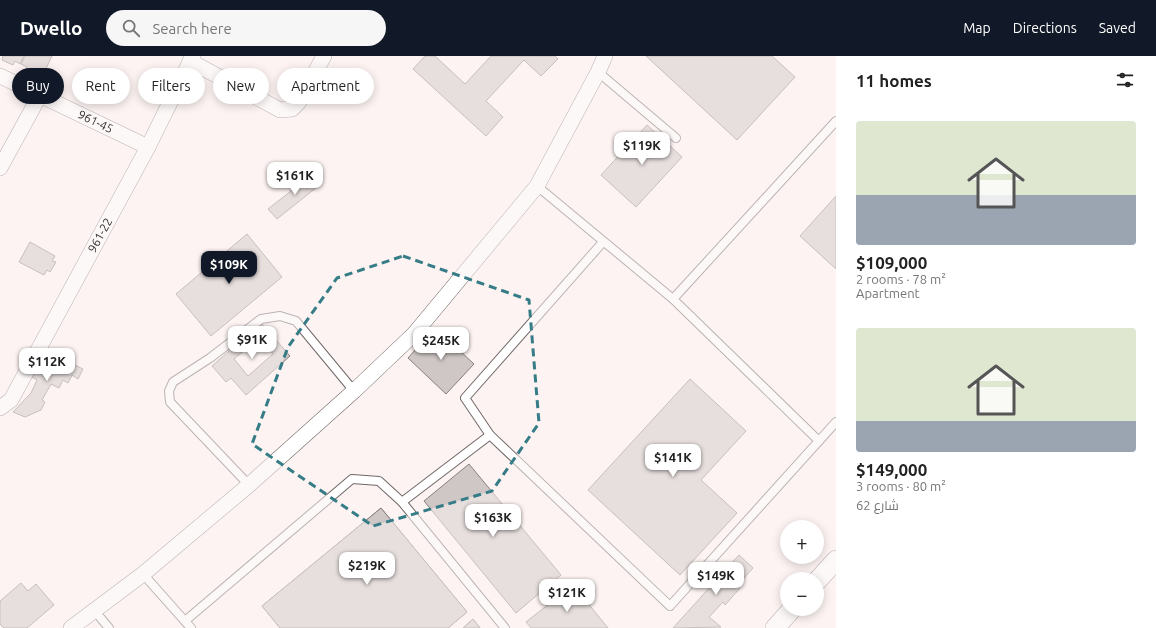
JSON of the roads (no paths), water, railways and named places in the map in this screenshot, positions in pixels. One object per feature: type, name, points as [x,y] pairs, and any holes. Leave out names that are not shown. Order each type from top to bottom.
[{"type":"street","points":[[191,58],[280,110],[292,109],[299,102],[324,56]]},
{"type":"street","points":[[71,628],[143,574],[249,485],[354,391],[414,334],[537,186],[598,72],[605,56]]},
{"type":"street","name":"961-22","points":[[0,408],[11,400],[148,147],[191,58]]},
{"type":"street","name":"961-45","points":[[0,76],[12,82]]},
{"type":"street","points":[[0,168],[35,104]]},
{"type":"street","name":"961-45","points":[[59,104],[148,147]]},
{"type":"street","points":[[824,573],[836,560]]},
{"type":"street","points":[[775,628],[786,616]]},
{"type":"lane","points":[[598,72],[676,138]]},
{"type":"lane","points":[[673,299],[836,121]]},
{"type":"lane","points":[[537,186],[673,299],[819,441]]},
{"type":"lane","points":[[603,242],[465,398],[490,435],[670,606],[836,422]]},
{"type":"lane","points":[[249,485],[170,402],[169,391],[173,382],[210,358],[261,319],[280,316],[296,321],[354,391]]},
{"type":"lane","points":[[402,502],[490,435]]},
{"type":"lane","points":[[143,574],[188,625],[352,479],[379,481],[402,502],[505,628]]},
{"type":"lane","points":[[94,610],[109,628]]}]
